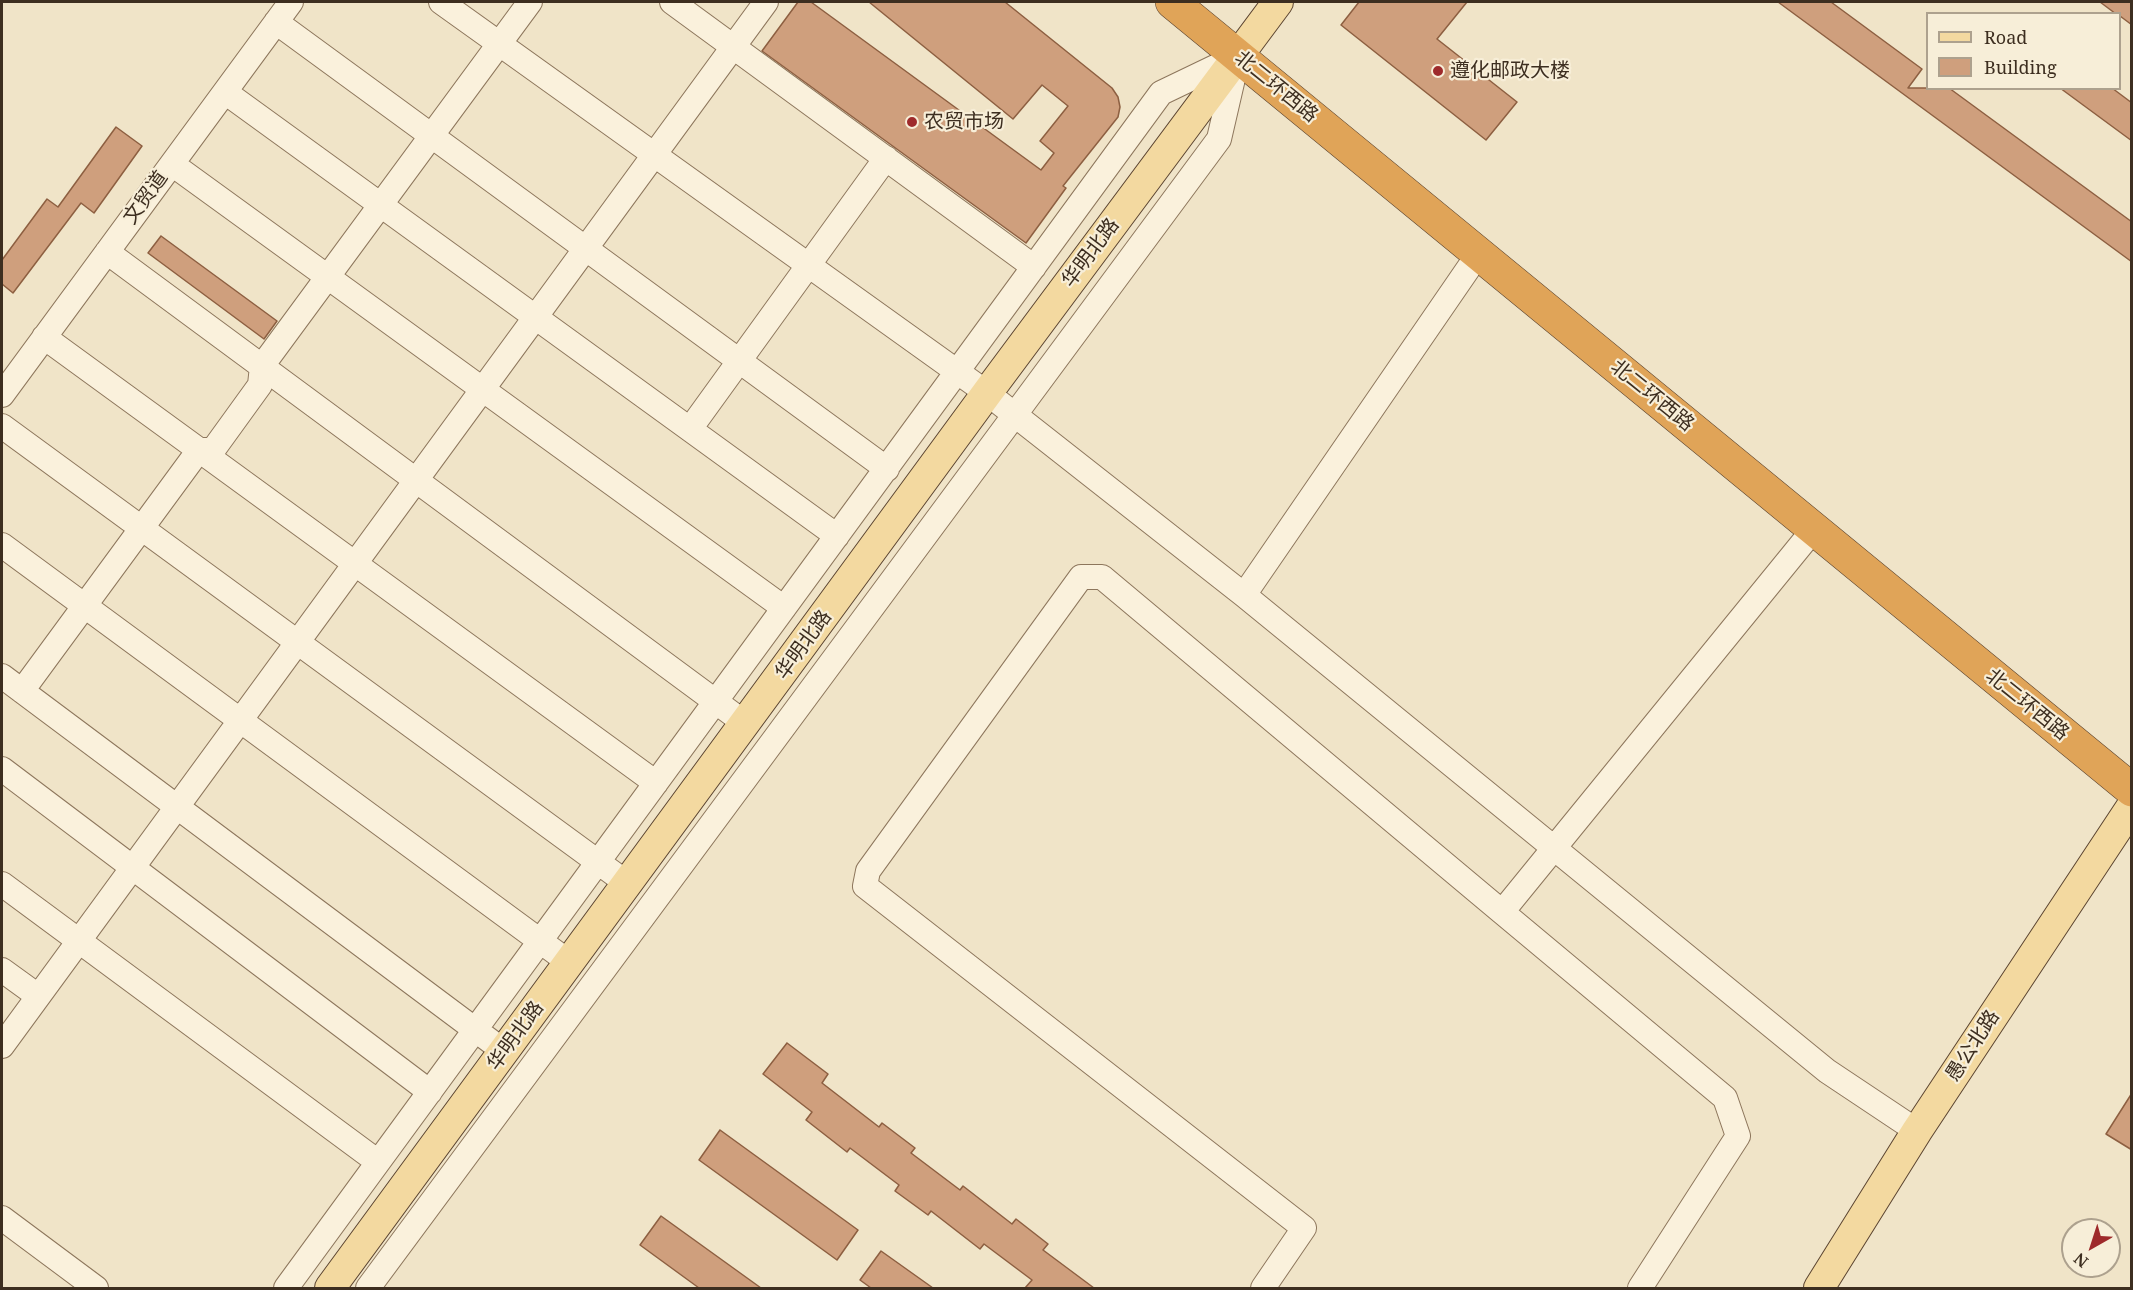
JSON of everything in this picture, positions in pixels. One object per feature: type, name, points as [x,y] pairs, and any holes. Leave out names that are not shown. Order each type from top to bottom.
[{"type":"highway","name":"北二环西路","points":[[1172,2],[2132,790]]},
{"type":"main road","name":"华明北路","points":[[330,1288],[987,393],[1278,2]]},
{"type":"main road","name":"愚公北路","points":[[1819,1288],[1917,1131],[2132,806]]},
{"type":"street","name":"文贸道","points":[[2,395],[291,2]]},
{"type":"street","points":[[441,2],[987,393],[1244,595],[1827,1071],[1917,1131]]},
{"type":"street","points":[[199,450],[213,450],[260,385],[262,366],[530,2]]},
{"type":"street","points":[[672,2],[1034,267]]},
{"type":"street","points":[[2,1046],[766,2]]},
{"type":"street","points":[[276,22],[887,469]]},
{"type":"street","points":[[286,1288],[1161,93],[1238,56]]},
{"type":"street","points":[[368,1288],[1219,139],[1238,56]]},
{"type":"street","points":[[225,92],[837,536]]},
{"type":"street","points":[[690,429],[886,158]]},
{"type":"street","points":[[172,164],[784,608]]},
{"type":"street","points":[[107,252],[746,724]]},
{"type":"street","points":[[1244,595],[1479,254]]},
{"type":"street","points":[[44,337],[656,783]]},
{"type":"street","points":[[2,426],[628,884]]},
{"type":"street","points":[[22,691],[199,450]]},
{"type":"street","points":[[1502,912],[1814,530]]},
{"type":"street","points":[[2,545],[570,963]]},
{"type":"street","points":[[1263,1288],[1304,1228],[865,886],[867,872],[1081,578],[1102,577],[1725,1098],[1738,1136],[1640,1288]]},
{"type":"street","points":[[2,676],[505,1052]]},
{"type":"street","points":[[2,769],[430,1092]]},
{"type":"street","points":[[2,884],[378,1162]]},
{"type":"street","points":[[2,970],[38,996]]},
{"type":"street","points":[[2,1218],[96,1288]]},
{"type":"building","points":[[798,2],[811,2],[1041,170],[1054,153],[1040,141],[1068,106],[1042,85],[1013,119],[869,2],[1005,2],[1112,88],[1118,97],[1120,107],[1118,117],[1063,186],[1066,188],[1026,243],[762,51]]},
{"type":"building","name":"遵化邮政大楼","points":[[1359,2],[1467,2],[1437,39],[1517,102],[1486,140],[1341,25]]},
{"type":"building","points":[[1778,2],[1831,2],[1922,69],[1908,88],[1952,90],[2132,222],[2132,262]]},
{"type":"building","points":[[2100,2],[2132,2],[2132,25],[2121,17],[2121,12],[2113,12]]},
{"type":"building","points":[[2063,90],[2115,90],[2132,103],[2132,141]]},
{"type":"building","points":[[116,127],[142,146],[94,213],[81,203],[13,293],[2,284],[2,260],[47,199],[58,207]]},
{"type":"building","points":[[161,236],[277,321],[264,339],[148,253]]},
{"type":"building","points":[[787,1043],[828,1074],[822,1083],[879,1127],[882,1123],[915,1148],[911,1153],[960,1190],[963,1186],[1012,1224],[1016,1219],[1048,1244],[1043,1250],[1094,1288],[1025,1288],[1032,1280],[984,1244],[980,1249],[931,1211],[928,1215],[895,1191],[899,1185],[850,1148],[847,1152],[806,1120],[812,1112],[763,1074]]},
{"type":"building","points":[[2132,1093],[2132,1150],[2106,1134]]},
{"type":"building","points":[[720,1130],[858,1230],[837,1260],[699,1160]]},
{"type":"building","points":[[661,1216],[761,1288],[699,1288],[640,1245]]},
{"type":"building","points":[[881,1251],[933,1288],[871,1288],[860,1280]]},
{"type":"place","name":"遵化邮政大楼","points":[[1438,71]]},
{"type":"place","name":"农贸市场","points":[[912,122]]}]
